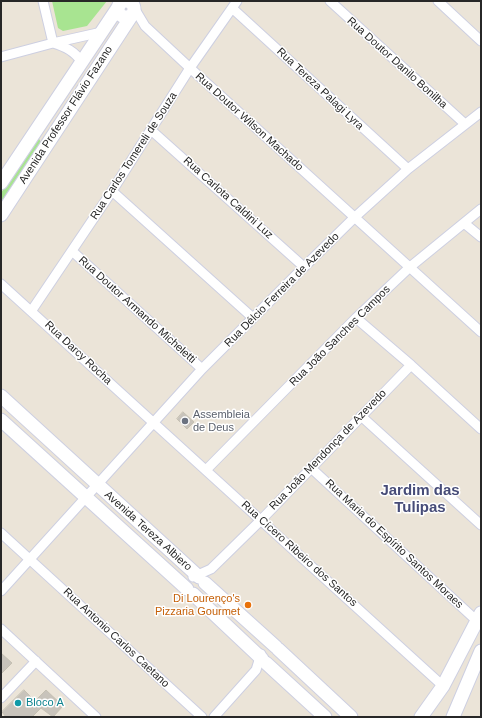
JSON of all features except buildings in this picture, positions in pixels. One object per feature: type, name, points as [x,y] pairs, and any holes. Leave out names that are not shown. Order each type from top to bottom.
[{"type":"street","points":[[43,1],[53,43]]},
{"type":"street","name":"Rua Doutor Danilo Bonilha","points":[[330,1],[465,124]]},
{"type":"street","points":[[438,1],[481,41]]},
{"type":"street","name":"Rua Carlos Tomereli de Souza","points":[[32,310],[112,191],[190,68],[234,5]]},
{"type":"street","name":"Rua Tereza Palagi Lyra","points":[[234,5],[408,169]]},
{"type":"street","name":"Rua Doutor Wilson Machado","points":[[129,9],[190,68],[481,332]]},
{"type":"street","name":"Avenida Professor Flávio Fazano","points":[[1,183],[102,32],[129,9]]},
{"type":"street","name":"Avenida Professor Flávio Fazano","points":[[1,215],[100,64],[129,9]]},
{"type":"street","points":[[1,57],[102,32]]},
{"type":"street","points":[[53,43],[68,48],[85,66],[90,67],[100,64]]},
{"type":"street","name":"Rua Délcio Ferreira de Azevedo","points":[[1,591],[202,369],[304,267],[355,217],[408,169],[481,112]]},
{"type":"street","name":"Rua Carlota Caldini Luz","points":[[151,130],[304,267]]},
{"type":"street","points":[[112,191],[253,318]]},
{"type":"street","name":"Rua João Sanches Campos","points":[[206,470],[356,318],[410,267],[481,209]]},
{"type":"street","points":[[464,223],[481,237]]},
{"type":"street","name":"Rua Doutor Armando Micheletti","points":[[72,251],[202,369]]},
{"type":"street","name":"Rua Darcy Rocha","points":[[1,284],[32,310],[154,423]]},
{"type":"street","points":[[356,318],[411,365],[481,429]]},
{"type":"street","name":"Rua João Mendonça de Azevedo","points":[[201,580],[411,365]]},
{"type":"street","name":"Avenida Tereza Albiero","points":[[1,396],[351,717]]},
{"type":"street","points":[[361,416],[481,525]]},
{"type":"street","name":"Avenida Tereza Albiero","points":[[1,420],[190,592],[264,662],[326,717]]},
{"type":"street","name":"Rua Cícero Ribeiro dos Santos","points":[[154,423],[443,686]]},
{"type":"street","name":"Rua Maria do Espírito Santos Moraes","points":[[311,468],[479,616]]},
{"type":"street","name":"Rua Antonio Carlos Caetano","points":[[1,533],[202,717]]},
{"type":"street","points":[[190,592],[187,582],[201,580]]},
{"type":"street","points":[[421,717],[443,686],[479,616]]},
{"type":"street","points":[[1,629],[96,717]]},
{"type":"street","points":[[214,717],[264,662],[277,662],[280,657],[277,648]]},
{"type":"street","points":[[453,717],[481,651]]},
{"type":"street","points":[[1,698],[36,661]]},
{"type":"green space","points":[[52,1],[107,1],[87,26],[63,31],[58,28]]},
{"type":"green space","points":[[38,137],[42,144],[1,206],[1,193]]},
{"type":"place","name":"Assembleia de Deus","points":[[185,421]]},
{"type":"place","name":"Di Lourenço's Pizzaria Gourmet","points":[[248,605]]},
{"type":"place","name":"Bloco A","points":[[18,703]]},
{"type":"district","name":"Jardim das Tulipas","points":[[420,500]]}]
